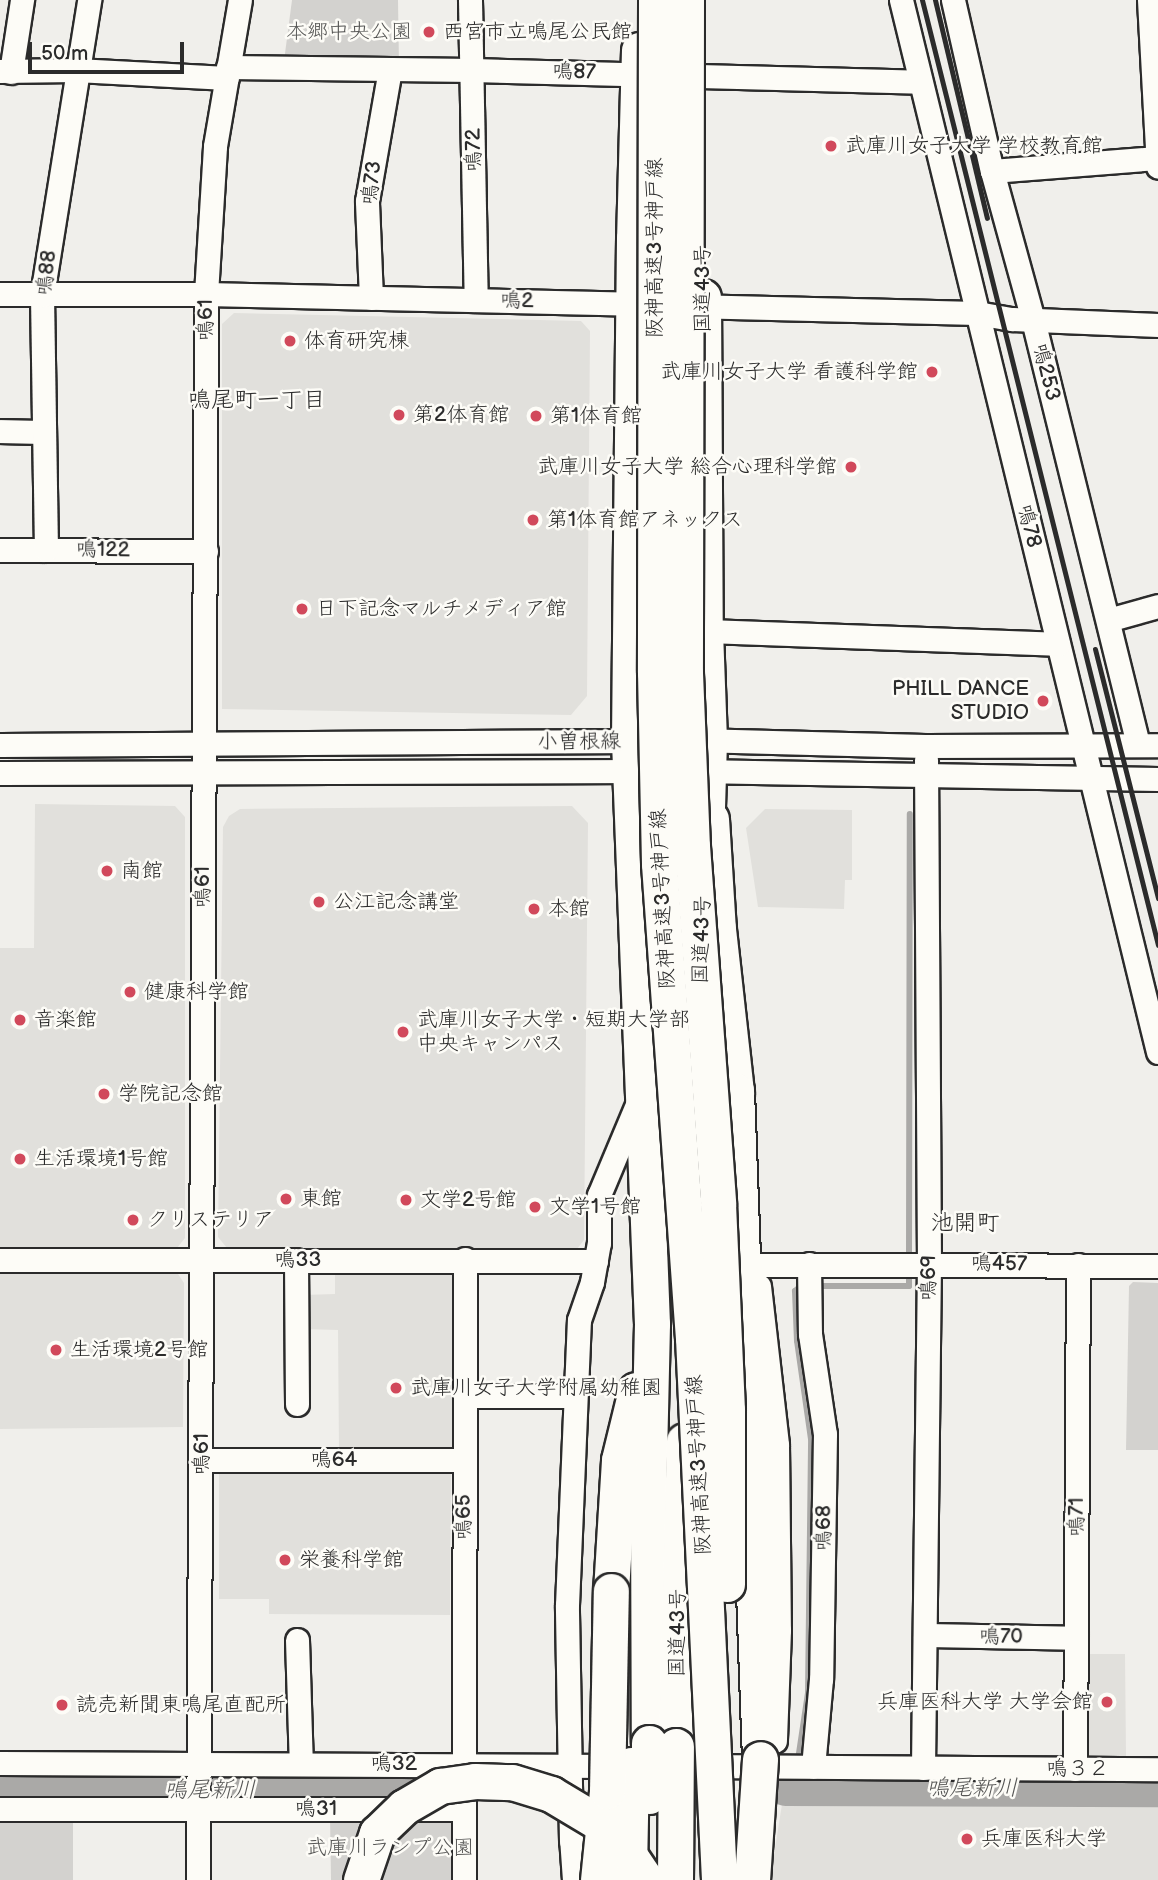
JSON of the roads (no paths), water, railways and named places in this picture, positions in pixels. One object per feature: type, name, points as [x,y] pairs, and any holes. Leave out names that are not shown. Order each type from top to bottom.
[{"type":"highway","points":[[629,1880],[652,1744],[636,1623],[648,1502],[652,1324],[630,756],[640,0]]},
{"type":"highway","name":"阪神高速3号神戸線","points":[[656,0],[655,564],[659,864],[693,1338],[719,1880]]},
{"type":"highway","name":"阪神高速3号神戸線","points":[[686,0],[685,673],[692,846],[718,1204],[727,1410],[729,1880]]},
{"type":"highway","name":"国道43号","points":[[648,1880],[652,1744],[685,1423],[709,756],[705,631],[702,0]]},
{"type":"highway","points":[[709,756],[718,929],[736,1091],[760,1759],[752,1880]]},
{"type":"highway","points":[[598,1880],[608,1769],[611,1591],[619,1460],[652,1324]]},
{"type":"highway","points":[[685,1423],[695,1746],[694,1880]]},
{"type":"highway","name":"国道43号","points":[[652,1744],[675,1880]]},
{"type":"highway","points":[[361,1880],[377,1833],[404,1807],[440,1786],[475,1781],[513,1782],[551,1794],[598,1822],[628,1853],[648,1880]]},
{"type":"street","points":[[6,71],[22,0]]},
{"type":"street","name":"鳴88","points":[[46,550],[42,432],[43,295],[89,0]]},
{"type":"street","name":"鳴61","points":[[199,1807],[206,294],[215,146],[240,0]]},
{"type":"street","name":"鳴72","points":[[470,0],[476,300]]},
{"type":"street","name":"鳴78","points":[[901,0],[1158,1052]]},
{"type":"street","name":"鳴253","points":[[953,0],[992,171],[1034,320],[1108,620],[1148,745]]},
{"type":"street","points":[[1149,0],[1158,167]]},
{"type":"street","name":"鳴87","points":[[6,71],[227,73],[390,69],[920,82]]},
{"type":"street","name":"鳴73","points":[[371,298],[367,201],[390,69]]},
{"type":"street","points":[[992,171],[1157,158]]},
{"type":"street","name":"鳴2","points":[[0,294],[206,294],[634,303],[977,313],[1034,320],[1158,324]]},
{"type":"street","points":[[0,431],[42,432]]},
{"type":"street","name":"鳴122","points":[[0,550],[206,551]]},
{"type":"street","points":[[1108,620],[1158,606]]},
{"type":"street","points":[[705,631],[1058,644]]},
{"type":"street","name":"小曽根線","points":[[0,745],[205,744],[630,756],[709,756],[926,746],[1148,745]]},
{"type":"street","name":"鳴69","points":[[923,1768],[925,1635],[915,1264],[926,746]]},
{"type":"street","name":"小曽根線","points":[[0,773],[204,774],[630,756],[709,756],[926,775],[1091,778],[1157,784]]},
{"type":"street","points":[[709,756],[745,1066],[750,1200],[777,1445],[779,1630],[794,1767]]},
{"type":"street","points":[[574,1880],[569,1771],[567,1605],[579,1320],[596,1261],[598,1195],[642,1093]]},
{"type":"street","name":"鳴65","points":[[464,1808],[465,1259]]},
{"type":"street","name":"鳴33","points":[[0,1260],[596,1261]]},
{"type":"street","points":[[296,1260],[297,1404]]},
{"type":"street","name":"鳴457","points":[[757,1265],[810,1278],[915,1264],[1158,1266]]},
{"type":"street","name":"鳴71","points":[[1075,1769],[1078,1265]]},
{"type":"street","name":"鳴68","points":[[794,1767],[821,1679],[825,1434],[810,1334],[810,1278]]},
{"type":"street","points":[[465,1396],[575,1396]]},
{"type":"street","name":"鳴64","points":[[202,1460],[465,1460]]},
{"type":"street","name":"鳴70","points":[[925,1635],[1076,1638]]},
{"type":"street","points":[[298,1640],[301,1764]]},
{"type":"street","name":"鳴32","points":[[0,1763],[200,1770],[301,1764],[569,1771],[794,1767]]},
{"type":"street","name":"鳴３２","points":[[794,1767],[1158,1769]]},
{"type":"street","points":[[198,1880],[199,1807]]},
{"type":"street","points":[[464,1808],[464,1880]]},
{"type":"street","name":"鳴31","points":[[0,1809],[464,1808]]},
{"type":"waterway","points":[[909,1260],[910,814]]},
{"type":"waterway","points":[[798,1760],[808,1693],[811,1439],[797,1341],[795,1291],[801,1286],[909,1286],[909,1271]]},
{"type":"waterway","points":[[794,1787],[796,1771]]},
{"type":"waterway","name":"鳴尾新川","points":[[785,1787],[1158,1788]]},
{"type":"waterway","name":"鳴尾新川","points":[[0,1789],[421,1790]]},
{"type":"railway","points":[[922,0],[1158,945]]},
{"type":"railway","points":[[935,0],[987,218]]},
{"type":"railway","points":[[1095,649],[1158,898]]},
{"type":"place","name":"西宮市立鳴尾公民館","points":[[429,32]]},
{"type":"place","name":"武庫川女子大学 学校教育館","points":[[831,146]]},
{"type":"place","name":"体育研究棟","points":[[290,341]]},
{"type":"place","name":"武庫川女子大学 看護科学館","points":[[932,372]]},
{"type":"place","name":"第2体育館","points":[[399,415]]},
{"type":"place","name":"第1体育館","points":[[536,416]]},
{"type":"place","name":"武庫川女子大学 総合心理科学館","points":[[851,467]]},
{"type":"place","name":"第1体育館アネックス","points":[[533,520]]},
{"type":"place","name":"日下記念マルチメディア館","points":[[302,609]]},
{"type":"place","name":"PHILL DANCE STUDIO","points":[[1043,701]]},
{"type":"place","name":"南館","points":[[107,871]]},
{"type":"place","name":"公江記念講堂","points":[[319,902]]},
{"type":"place","name":"本館","points":[[534,909]]},
{"type":"place","name":"健康科学館","points":[[130,992]]},
{"type":"place","name":"音楽館","points":[[20,1020]]},
{"type":"place","name":"武庫川女子大学・短期大学部 中央キャンパス","points":[[403,1032]]},
{"type":"place","name":"学院記念館","points":[[104,1094]]},
{"type":"place","name":"生活環境1号館","points":[[20,1159]]},
{"type":"place","name":"東館","points":[[286,1199]]},
{"type":"place","name":"文学2号館","points":[[406,1200]]},
{"type":"place","name":"文学1号館","points":[[535,1207]]},
{"type":"place","name":"クリステリア","points":[[133,1220]]},
{"type":"place","name":"生活環境2号館","points":[[56,1350]]},
{"type":"place","name":"武庫川女子大学附属幼稚園","points":[[396,1388]]},
{"type":"place","name":"栄養科学館","points":[[285,1560]]},
{"type":"place","name":"兵庫医科大学 大学会館","points":[[1107,1702]]},
{"type":"place","name":"読売新聞東鳴尾直配所","points":[[62,1705]]},
{"type":"place","name":"兵庫医科大学","points":[[967,1839]]},
{"type":"district","name":"鳴尾町一丁目","points":[[257,400]]},
{"type":"district","name":"池開町","points":[[965,1223]]},
{"type":"park label","name":"本郷中央公園","points":[[349,32]]},
{"type":"park label","name":"武庫川ランプ公園","points":[[390,1848]]}]
